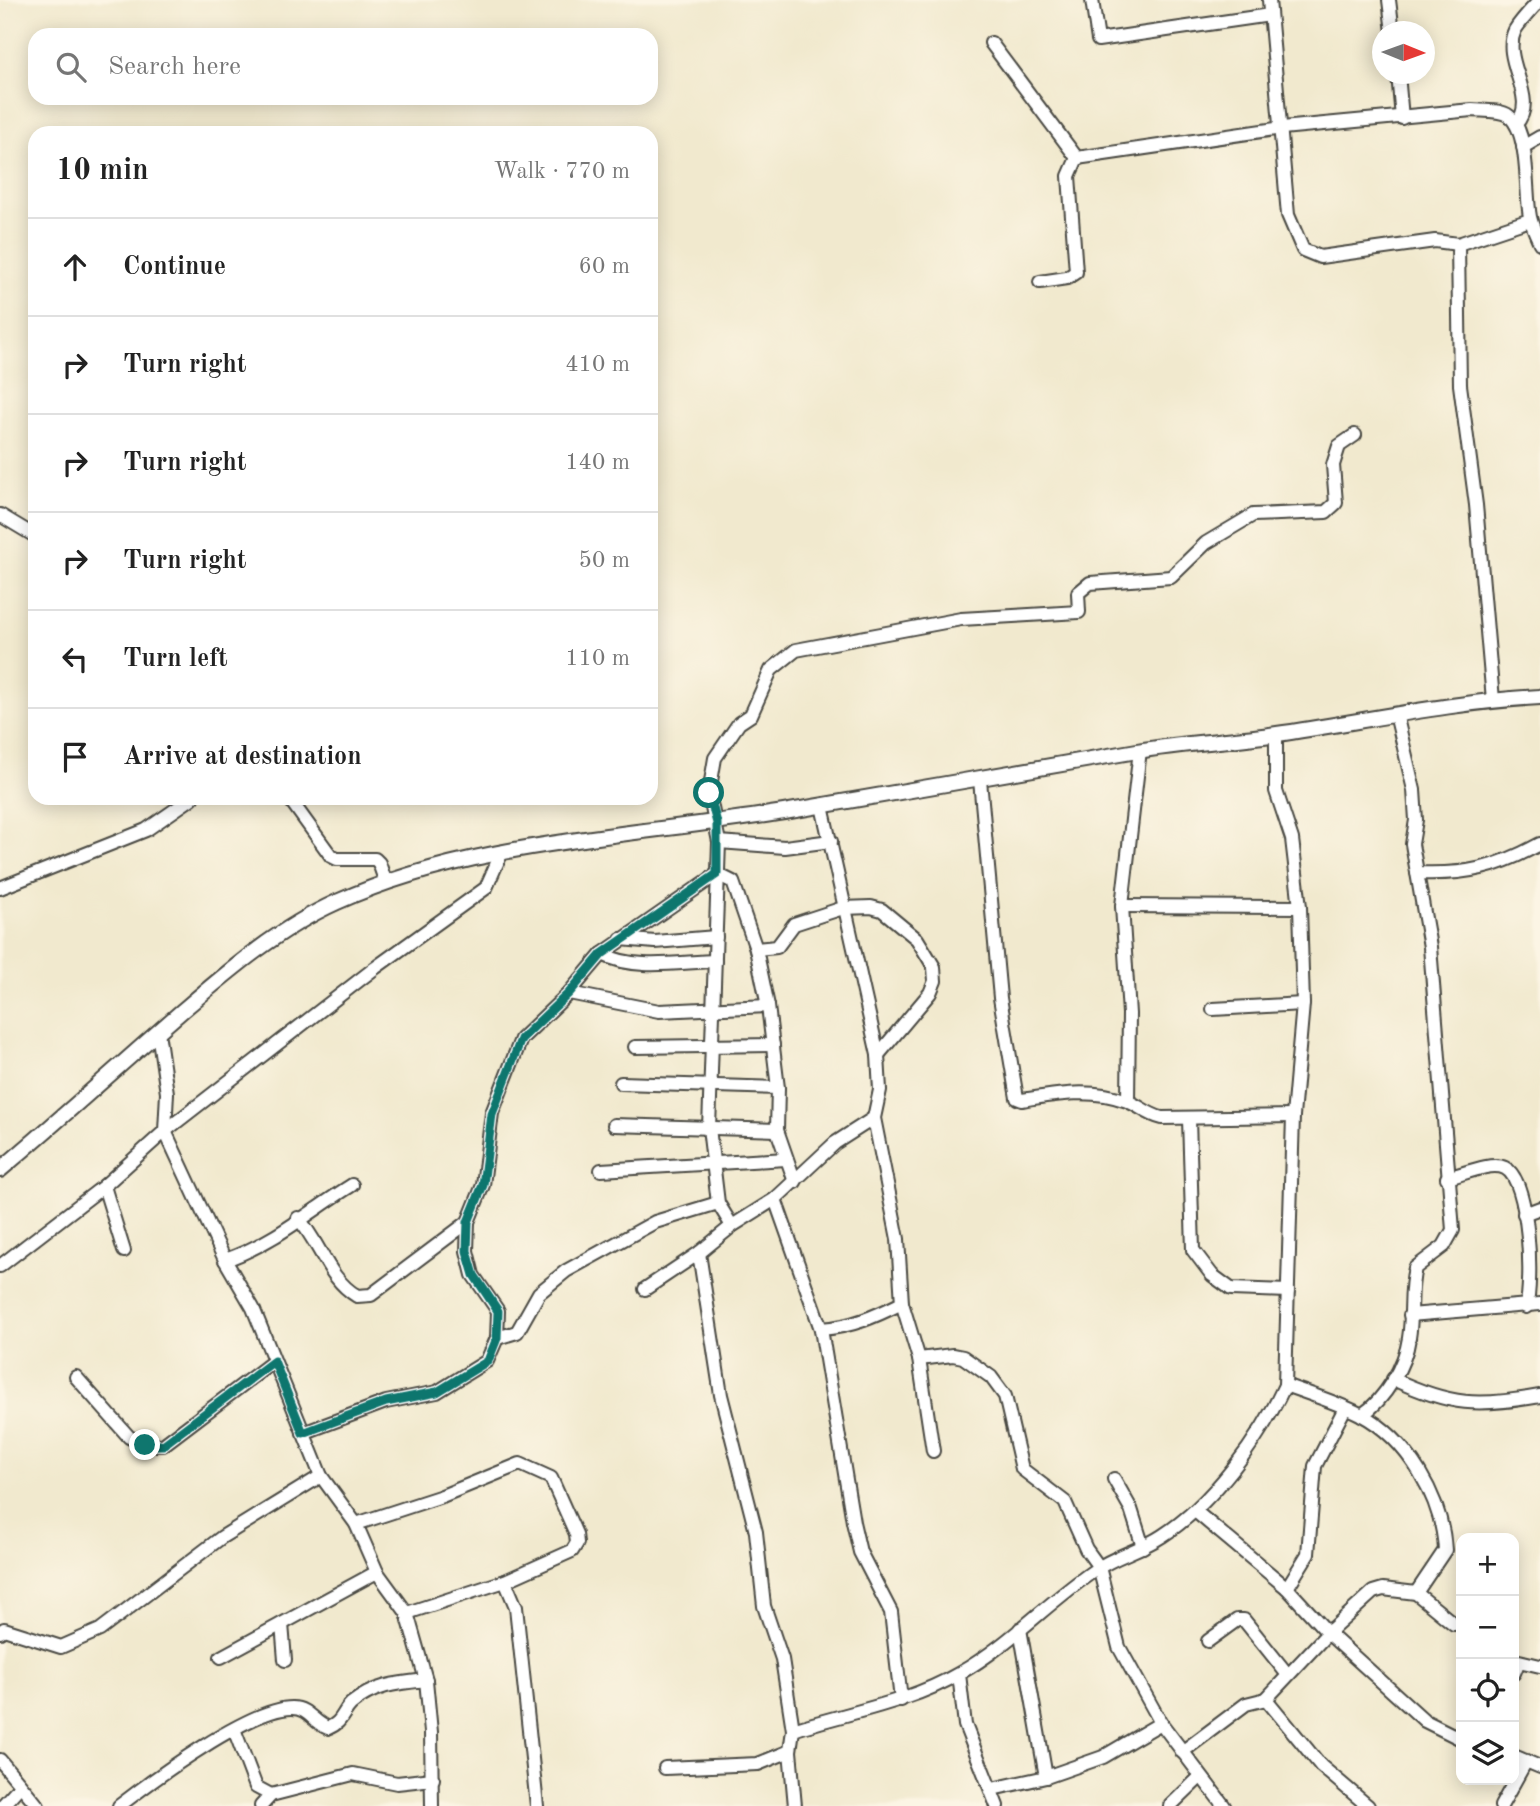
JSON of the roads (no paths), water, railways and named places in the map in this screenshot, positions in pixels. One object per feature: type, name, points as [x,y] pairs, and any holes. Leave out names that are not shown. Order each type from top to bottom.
[{"type":"main road","points":[[0,1170],[158,1032],[281,932],[337,902],[386,883],[443,866],[501,855],[627,833],[717,823],[822,806],[1140,750],[1276,734],[1493,699],[1540,697]]},
{"type":"street","points":[[1092,0],[1098,40],[1270,15]]},
{"type":"street","points":[[1269,0],[1288,215],[1303,250],[1320,257],[1424,242],[1458,244],[1530,220]]},
{"type":"street","points":[[1389,0],[1392,21]]},
{"type":"street","points":[[1516,124],[1524,117],[1527,107],[1513,52],[1514,31],[1540,0]]},
{"type":"street","points":[[992,43],[1077,158]]},
{"type":"street","points":[[1399,84],[1402,118]]},
{"type":"street","points":[[1077,158],[1282,128],[1472,110],[1507,114],[1516,124],[1523,147],[1530,220],[1540,243]]},
{"type":"street","points":[[1523,147],[1540,137]]},
{"type":"street","points":[[1040,282],[1067,278],[1076,272],[1069,176],[1077,158]]},
{"type":"street","points":[[1458,244],[1460,385],[1476,505],[1493,699]]},
{"type":"street","points":[[732,1226],[718,1203],[709,1128],[719,842],[709,793],[715,758],[739,723],[751,715],[771,670],[796,650],[961,620],[1079,612],[1078,593],[1090,583],[1171,577],[1206,543],[1253,515],[1326,512],[1332,508],[1336,503],[1333,465],[1339,446],[1355,435]]},
{"type":"street","points":[[0,515],[28,533]]},
{"type":"street","points":[[1362,1415],[1394,1380],[1409,1340],[1415,1268],[1444,1246],[1453,1230],[1430,947],[1412,844],[1416,820],[1414,790],[1396,714]]},
{"type":"street","points":[[793,1730],[857,1710],[901,1700],[959,1674],[1099,1567],[1143,1547],[1195,1511],[1268,1420],[1284,1385],[1293,1116],[1303,1004],[1300,907],[1292,839],[1276,791],[1276,734]]},
{"type":"street","points":[[1128,1101],[1129,1014],[1122,906],[1140,750]]},
{"type":"street","points":[[980,780],[1000,998],[1017,1098],[1022,1100],[1068,1092],[1128,1101],[1149,1115],[1189,1119],[1293,1116]]},
{"type":"street","points":[[0,888],[37,871],[146,830],[182,805]]},
{"type":"street","points":[[294,805],[331,856],[337,859],[375,859],[386,883]]},
{"type":"street","points":[[822,806],[878,1055],[880,1090],[874,1118],[898,1239],[902,1303],[919,1359],[933,1451]]},
{"type":"street","points":[[719,842],[773,847],[831,841]]},
{"type":"street","points":[[1418,873],[1458,875],[1492,867],[1540,844]]},
{"type":"street","points":[[0,1266],[104,1186],[165,1132],[386,960],[486,888],[501,855]]},
{"type":"street","points":[[303,1433],[386,1402],[437,1392],[488,1361],[497,1338],[498,1311],[474,1275],[467,1251],[468,1222],[483,1185],[492,1114],[521,1039],[569,993],[602,954],[717,874]]},
{"type":"street","points":[[717,874],[733,882],[756,949],[768,1006],[778,1087],[777,1130],[782,1136],[786,1158],[795,1182]]},
{"type":"street","points":[[1122,906],[1300,907]]},
{"type":"street","points":[[756,949],[777,947],[794,924],[844,908],[871,907],[882,910],[917,939],[934,967],[935,981],[930,993],[878,1055]]},
{"type":"street","points":[[621,939],[655,942],[716,937]]},
{"type":"street","points":[[602,954],[614,960],[646,965],[715,961]]},
{"type":"street","points":[[569,993],[659,1011],[768,1006]]},
{"type":"street","points":[[1213,1009],[1303,1004]]},
{"type":"street","points":[[158,1032],[167,1093],[165,1132],[225,1261],[253,1308],[321,1476],[356,1524],[377,1572],[407,1613],[426,1680],[433,1779],[432,1806]]},
{"type":"street","points":[[635,1047],[773,1045]]},
{"type":"street","points":[[621,1083],[778,1087]]},
{"type":"street","points":[[645,1289],[699,1253],[732,1226],[775,1199],[835,1143],[874,1118]]},
{"type":"street","points":[[1189,1119],[1193,1250],[1212,1275],[1231,1289],[1288,1291]]},
{"type":"street","points":[[614,1125],[777,1130]]},
{"type":"street","points":[[601,1170],[786,1158]]},
{"type":"street","points":[[1447,1178],[1496,1166],[1511,1173],[1519,1188],[1524,1213],[1530,1272],[1530,1293],[1526,1307]]},
{"type":"street","points":[[225,1261],[254,1251],[298,1218],[352,1185]]},
{"type":"street","points":[[104,1186],[124,1251]]},
{"type":"street","points":[[775,1199],[821,1329],[853,1522],[860,1552],[891,1612],[901,1700]]},
{"type":"street","points":[[497,1338],[517,1332],[538,1293],[566,1271],[655,1222],[718,1203]]},
{"type":"street","points":[[1524,1213],[1540,1208]]},
{"type":"street","points":[[298,1218],[315,1238],[336,1279],[357,1296],[371,1295],[468,1222]]},
{"type":"street","points":[[699,1253],[721,1395],[756,1532],[764,1606],[782,1659],[793,1730],[790,1751],[795,1806]]},
{"type":"street","points":[[821,1329],[841,1328],[867,1320],[902,1303]]},
{"type":"street","points":[[1410,1315],[1540,1304]]},
{"type":"street","points":[[919,1359],[953,1355],[962,1357],[991,1377],[1005,1396],[1022,1469],[1065,1502],[1086,1549],[1099,1567],[1119,1647],[1161,1723],[1199,1777],[1224,1806]]},
{"type":"street","points":[[76,1377],[129,1437],[145,1445],[163,1445],[274,1361]]},
{"type":"street","points":[[1394,1380],[1429,1396],[1462,1404],[1503,1402],[1540,1396]]},
{"type":"street","points":[[1284,1385],[1362,1415],[1391,1437],[1428,1488],[1441,1518],[1445,1550],[1416,1593]]},
{"type":"street","points":[[1287,1588],[1308,1554],[1315,1466],[1345,1408]]},
{"type":"street","points":[[356,1524],[442,1496],[510,1466],[520,1464],[551,1478],[578,1544],[572,1550],[505,1581],[407,1613]]},
{"type":"street","points":[[0,1632],[4,1629],[61,1647],[100,1630],[222,1537],[321,1476]]},
{"type":"street","points":[[1114,1479],[1131,1509],[1143,1547]]},
{"type":"street","points":[[1195,1511],[1287,1588],[1328,1633],[1425,1721],[1456,1736]]},
{"type":"street","points":[[221,1657],[377,1572]]},
{"type":"street","points":[[505,1581],[516,1607],[537,1806]]},
{"type":"street","points":[[1182,1752],[1246,1704],[1266,1699],[1328,1633],[1373,1592],[1384,1589],[1416,1593],[1454,1624]]},
{"type":"street","points":[[1208,1641],[1237,1620],[1244,1620],[1289,1675]]},
{"type":"street","points":[[282,1624],[285,1660]]},
{"type":"street","points":[[1020,1629],[1046,1776]]},
{"type":"street","points":[[1519,1661],[1540,1666]]},
{"type":"street","points":[[959,1674],[965,1725],[997,1806]]},
{"type":"street","points":[[119,1806],[234,1729],[279,1709],[307,1711],[328,1728],[342,1719],[350,1706],[377,1686],[426,1680]]},
{"type":"street","points":[[1266,1699],[1321,1766],[1368,1806]]},
{"type":"street","points":[[992,1789],[1046,1776],[1103,1757],[1161,1723]]},
{"type":"street","points":[[234,1729],[256,1787],[271,1795]]},
{"type":"street","points":[[665,1768],[758,1764],[790,1751]]},
{"type":"street","points":[[1501,1806],[1520,1759],[1540,1767]]},
{"type":"street","points":[[0,1760],[38,1806]]},
{"type":"street","points":[[261,1806],[271,1795],[353,1774],[397,1783],[433,1779]]},
{"type":"street","points":[[1170,1806],[1199,1777]]},
{"type":"street","points":[[2,1806],[20,1786]]}]
